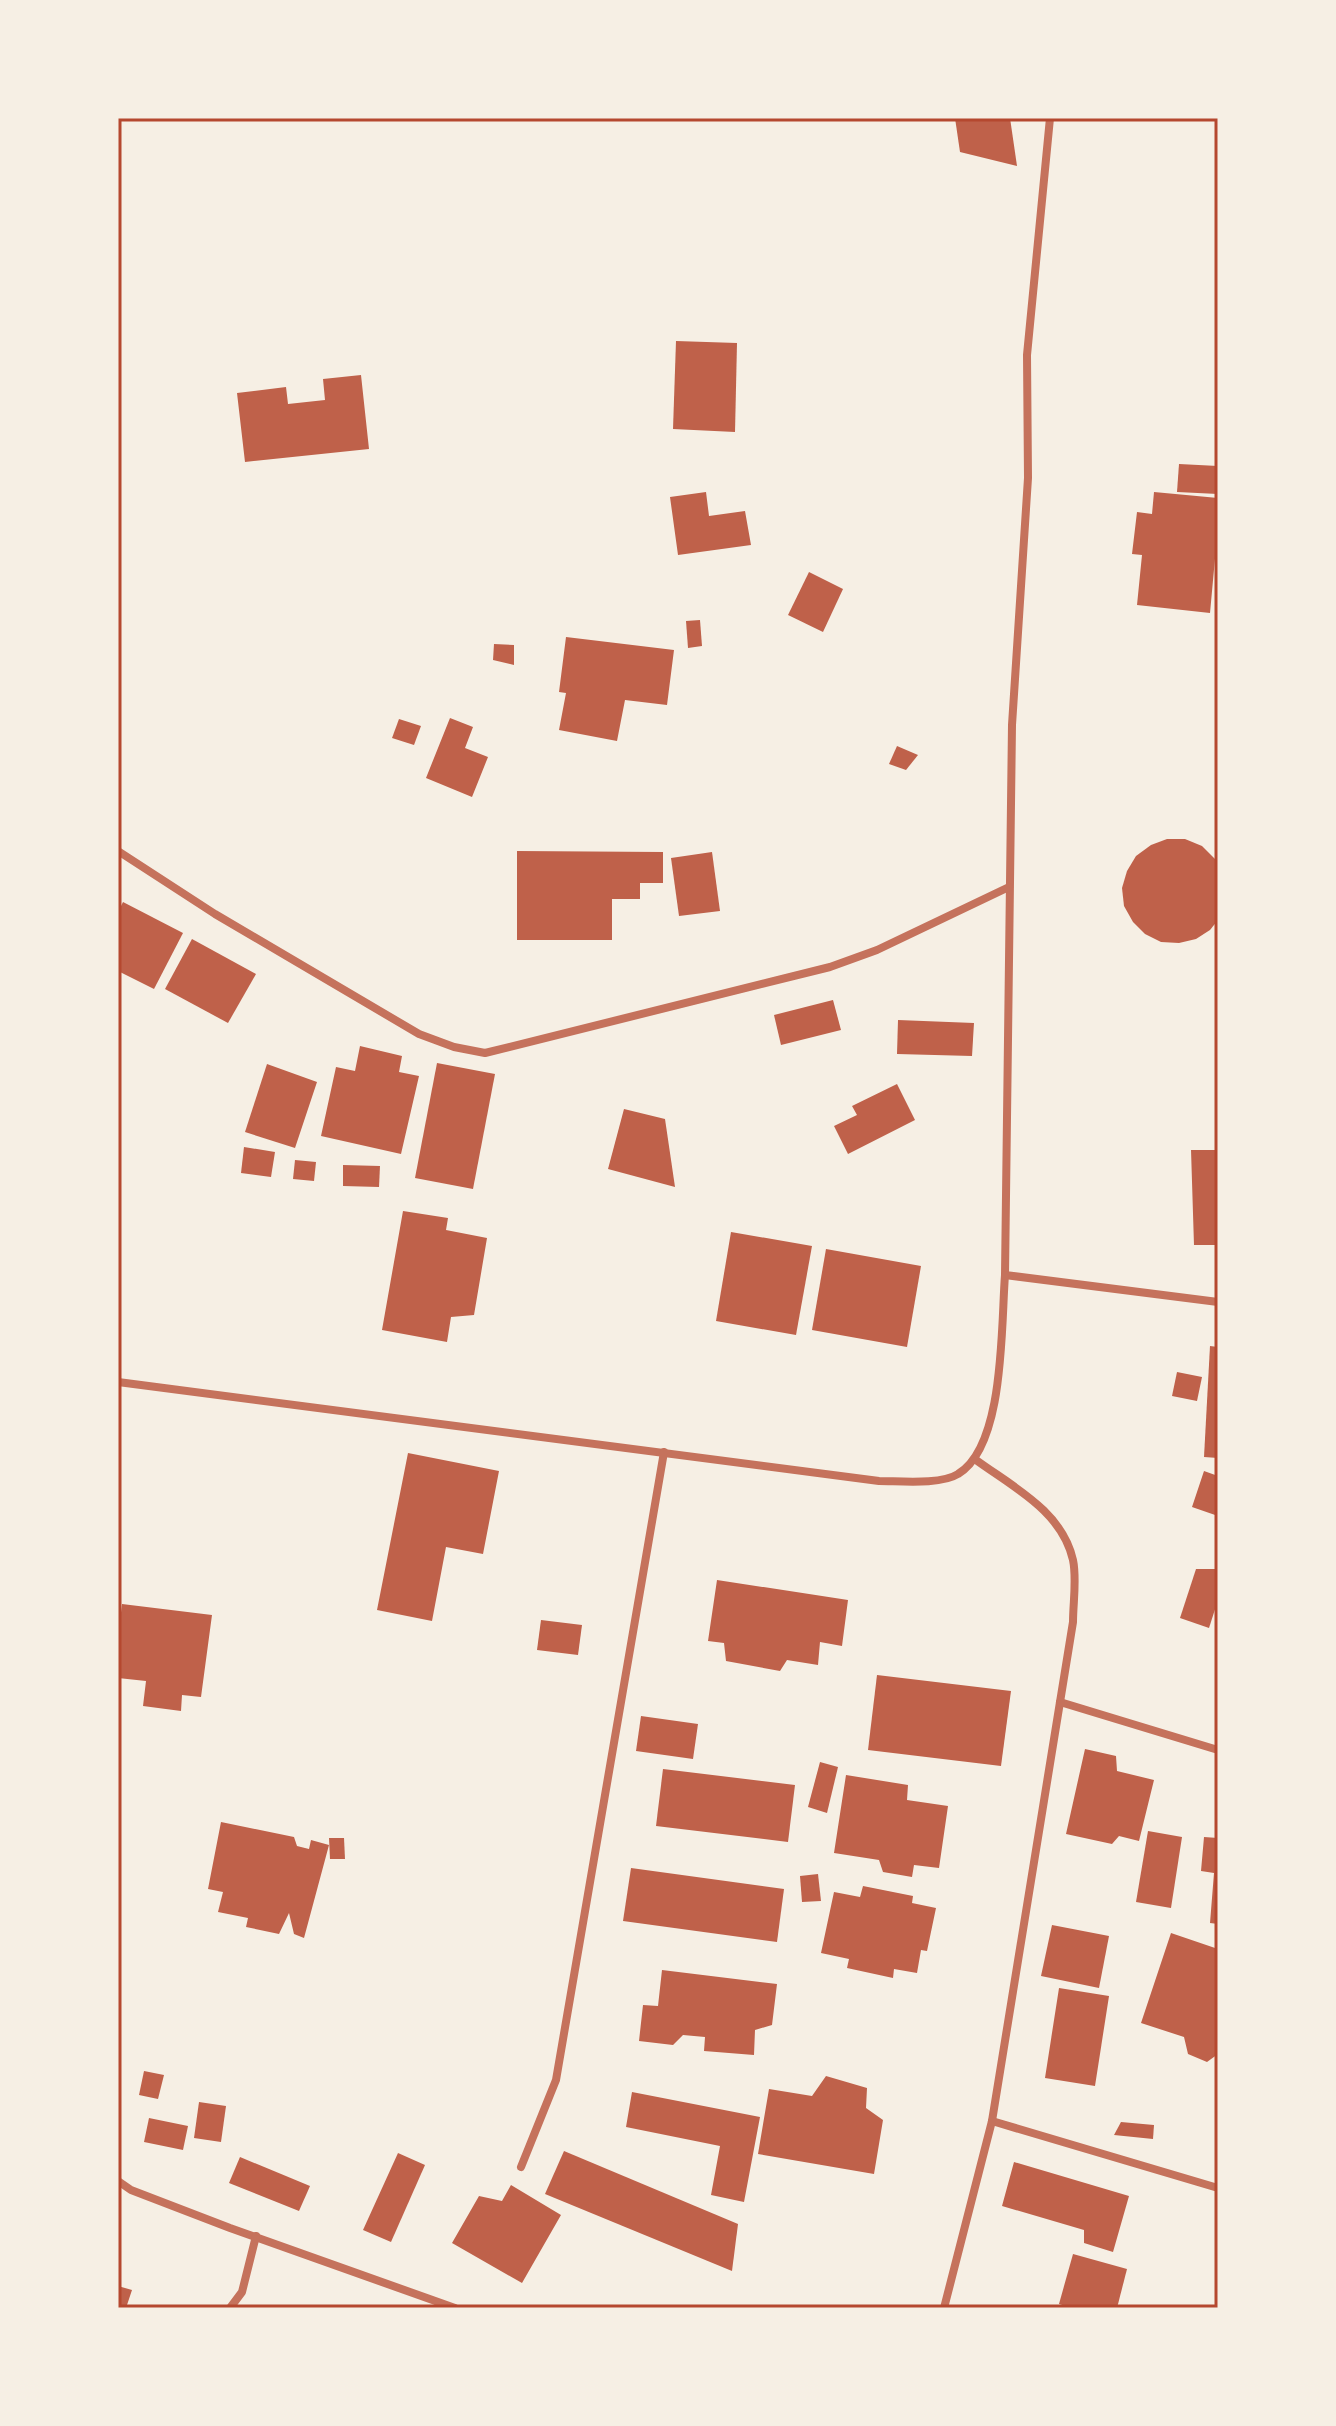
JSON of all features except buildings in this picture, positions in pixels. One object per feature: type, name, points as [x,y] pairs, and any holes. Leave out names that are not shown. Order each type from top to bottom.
[{"type":"street","points":[[118,1382],[879,1481],[926,1481],[956,1476],[976,1460],[988,1433],[997,1383],[1005,1275],[1012,725],[1028,478],[1027,355],[1050,118]]},
{"type":"street","points":[[118,851],[215,914],[419,1034],[454,1047],[485,1053],[830,967],[877,950],[1009,887]]},
{"type":"street","points":[[1005,1275],[1218,1302]]},
{"type":"street","points":[[521,2167],[556,2080],[664,1452]]},
{"type":"street","points":[[944,2308],[992,2121],[1073,1622],[1073,1561],[1058,1528],[1041,1507],[976,1460]]},
{"type":"street","points":[[1060,1702],[1218,1750]]},
{"type":"street","points":[[992,2121],[1218,2188]]},
{"type":"street","points":[[118,2181],[131,2190],[455,2308]]},
{"type":"street","points":[[230,2308],[242,2292],[256,2236]]}]
